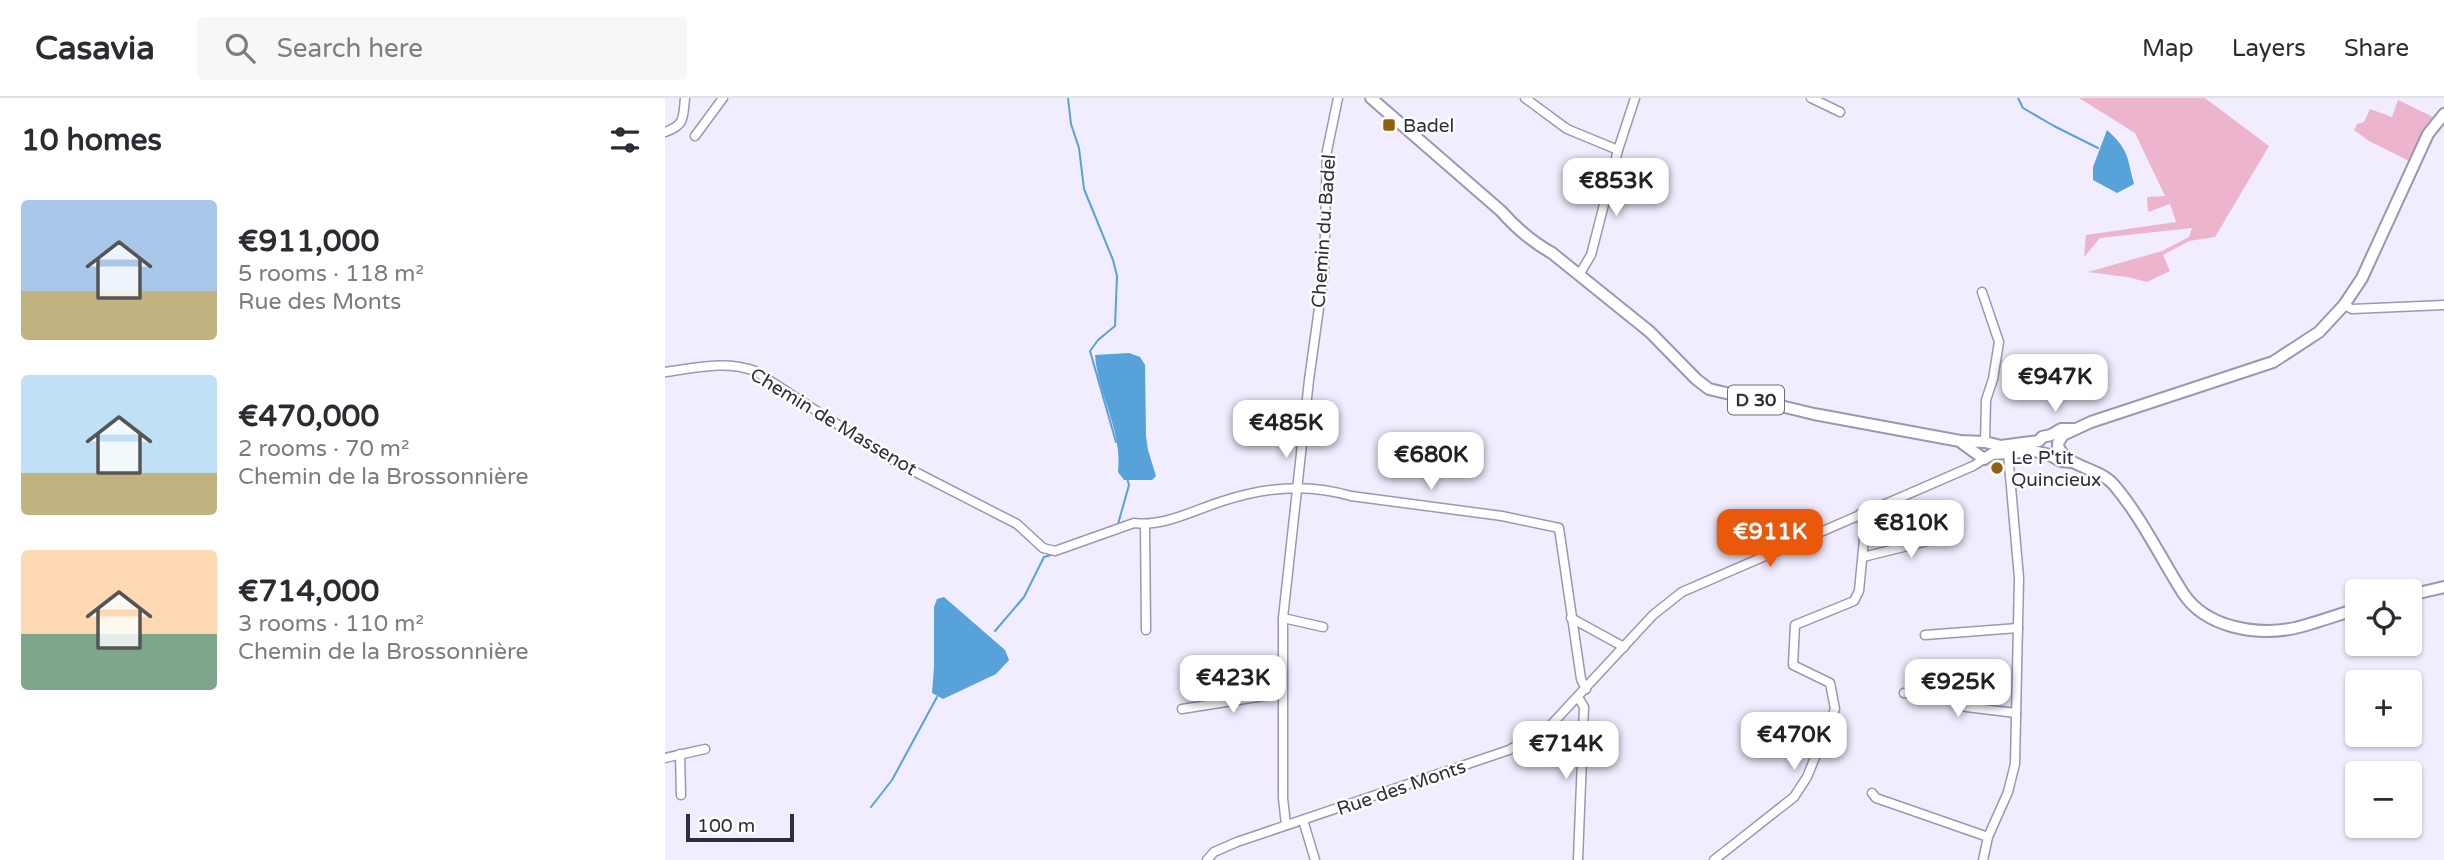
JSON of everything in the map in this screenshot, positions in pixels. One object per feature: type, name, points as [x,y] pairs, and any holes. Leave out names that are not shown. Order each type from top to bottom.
[{"type":"main road","name":"D 30","points":[[1371,98],[1501,211],[1513,226],[1552,253],[1650,332],[1709,389],[1814,414],[1960,441],[1984,450],[2008,453],[2050,445]]},
{"type":"main road","points":[[2050,445],[2073,429],[2273,362],[2319,332],[2344,305],[2362,278],[2428,134],[2444,114]]},
{"type":"main road","name":"D 30","points":[[1984,450],[2050,445]]},
{"type":"main road","name":"D 30","points":[[2050,445],[2061,461],[2074,462],[2098,472],[2112,482],[2143,524],[2185,596],[2201,612],[2218,622],[2244,629],[2270,631],[2295,628],[2345,613]]},
{"type":"main road","points":[[2422,592],[2444,587]]},
{"type":"street","points":[[665,132],[681,123],[685,98]]},
{"type":"street","points":[[695,136],[723,98]]},
{"type":"street","name":"Chemin du Badel","points":[[1286,825],[1283,798],[1283,618],[1309,380],[1324,272],[1327,151],[1338,98]]},
{"type":"street","points":[[1525,98],[1536,102],[1567,129],[1618,150]]},
{"type":"street","points":[[1579,275],[1591,255],[1618,150],[1635,98]]},
{"type":"street","points":[[1811,98],[1840,112]]},
{"type":"street","points":[[1982,292],[1999,342],[1993,379],[1986,400],[1984,450]]},
{"type":"street","points":[[2344,305],[2352,309],[2444,305]]},
{"type":"street","name":"Chemin de Massenot","points":[[665,372],[725,365],[741,366],[755,371],[894,461],[1017,524],[1043,548],[1055,551],[1134,523],[1145,524],[1185,515],[1222,500],[1261,491],[1298,487],[1502,516],[1559,528],[1571,618]]},
{"type":"street","name":"Rue des Monts","points":[[1207,860],[1214,852],[1286,825],[1509,750],[1550,726],[1653,615],[1682,592],[1967,467],[1984,450]]},
{"type":"street","points":[[1983,860],[1988,838],[2008,792],[2015,764],[2019,578],[2008,453]]},
{"type":"street","points":[[1714,860],[1794,797],[1807,777],[1822,744],[1835,709],[1830,683],[1793,665],[1795,625],[1854,601],[1859,591],[1865,529],[1860,514]]},
{"type":"street","points":[[1145,524],[1146,630]]},
{"type":"street","points":[[1863,557],[1952,535]]},
{"type":"street","points":[[1283,618],[1323,627]]},
{"type":"street","points":[[1571,618],[1624,647]]},
{"type":"street","points":[[1571,618],[1581,679],[1586,689]]},
{"type":"street","points":[[1925,635],[2018,628]]},
{"type":"street","points":[[1182,709],[1282,693]]},
{"type":"street","points":[[1905,693],[1954,699],[1965,707],[2016,713]]},
{"type":"street","points":[[1578,860],[1584,708],[1579,697]]},
{"type":"street","points":[[665,758],[705,749]]},
{"type":"street","points":[[680,754],[681,795]]},
{"type":"street","points":[[1872,793],[1876,798],[1988,838]]},
{"type":"street","points":[[1303,820],[1315,860]]},
{"type":"shaded area","points":[[2079,98],[2205,98],[2269,146],[2215,237],[2189,241],[2163,255],[2170,271],[2147,282],[2088,272],[2162,251],[2189,237],[2192,228],[2100,238],[2084,257],[2086,235],[2176,222],[2170,204],[2148,212],[2147,197],[2165,196],[2135,133]]},
{"type":"shaded area","points":[[2398,100],[2435,118],[2423,131],[2409,161],[2369,141],[2354,130],[2357,124],[2364,122],[2370,109],[2392,117]]},
{"type":"water","points":[[2107,130],[2123,149],[2134,184],[2117,193],[2093,180],[2093,167]]},
{"type":"water","points":[[1129,353],[1140,357],[1145,365],[1146,436],[1156,476],[1152,480],[1124,480],[1118,472],[1117,442],[1097,370],[1095,355]]},
{"type":"water","points":[[944,597],[1005,650],[1009,660],[996,674],[943,699],[932,693],[934,607],[937,599]]},
{"type":"waterway","points":[[1068,98],[1071,124],[1079,148],[1084,189],[1117,276],[1115,326],[1098,340],[1090,351],[1116,442]]},
{"type":"waterway","points":[[2018,98],[2023,108],[2098,148]]},
{"type":"waterway","points":[[1118,524],[1129,485],[1127,478]]},
{"type":"waterway","points":[[995,631],[1024,597],[1044,557],[1054,554]]},
{"type":"waterway","points":[[871,807],[892,780],[937,697]]},
{"type":"place","name":"Badel","points":[[1389,125]]},
{"type":"place","name":"Le P'tit Quincieux","points":[[1997,468]]}]
